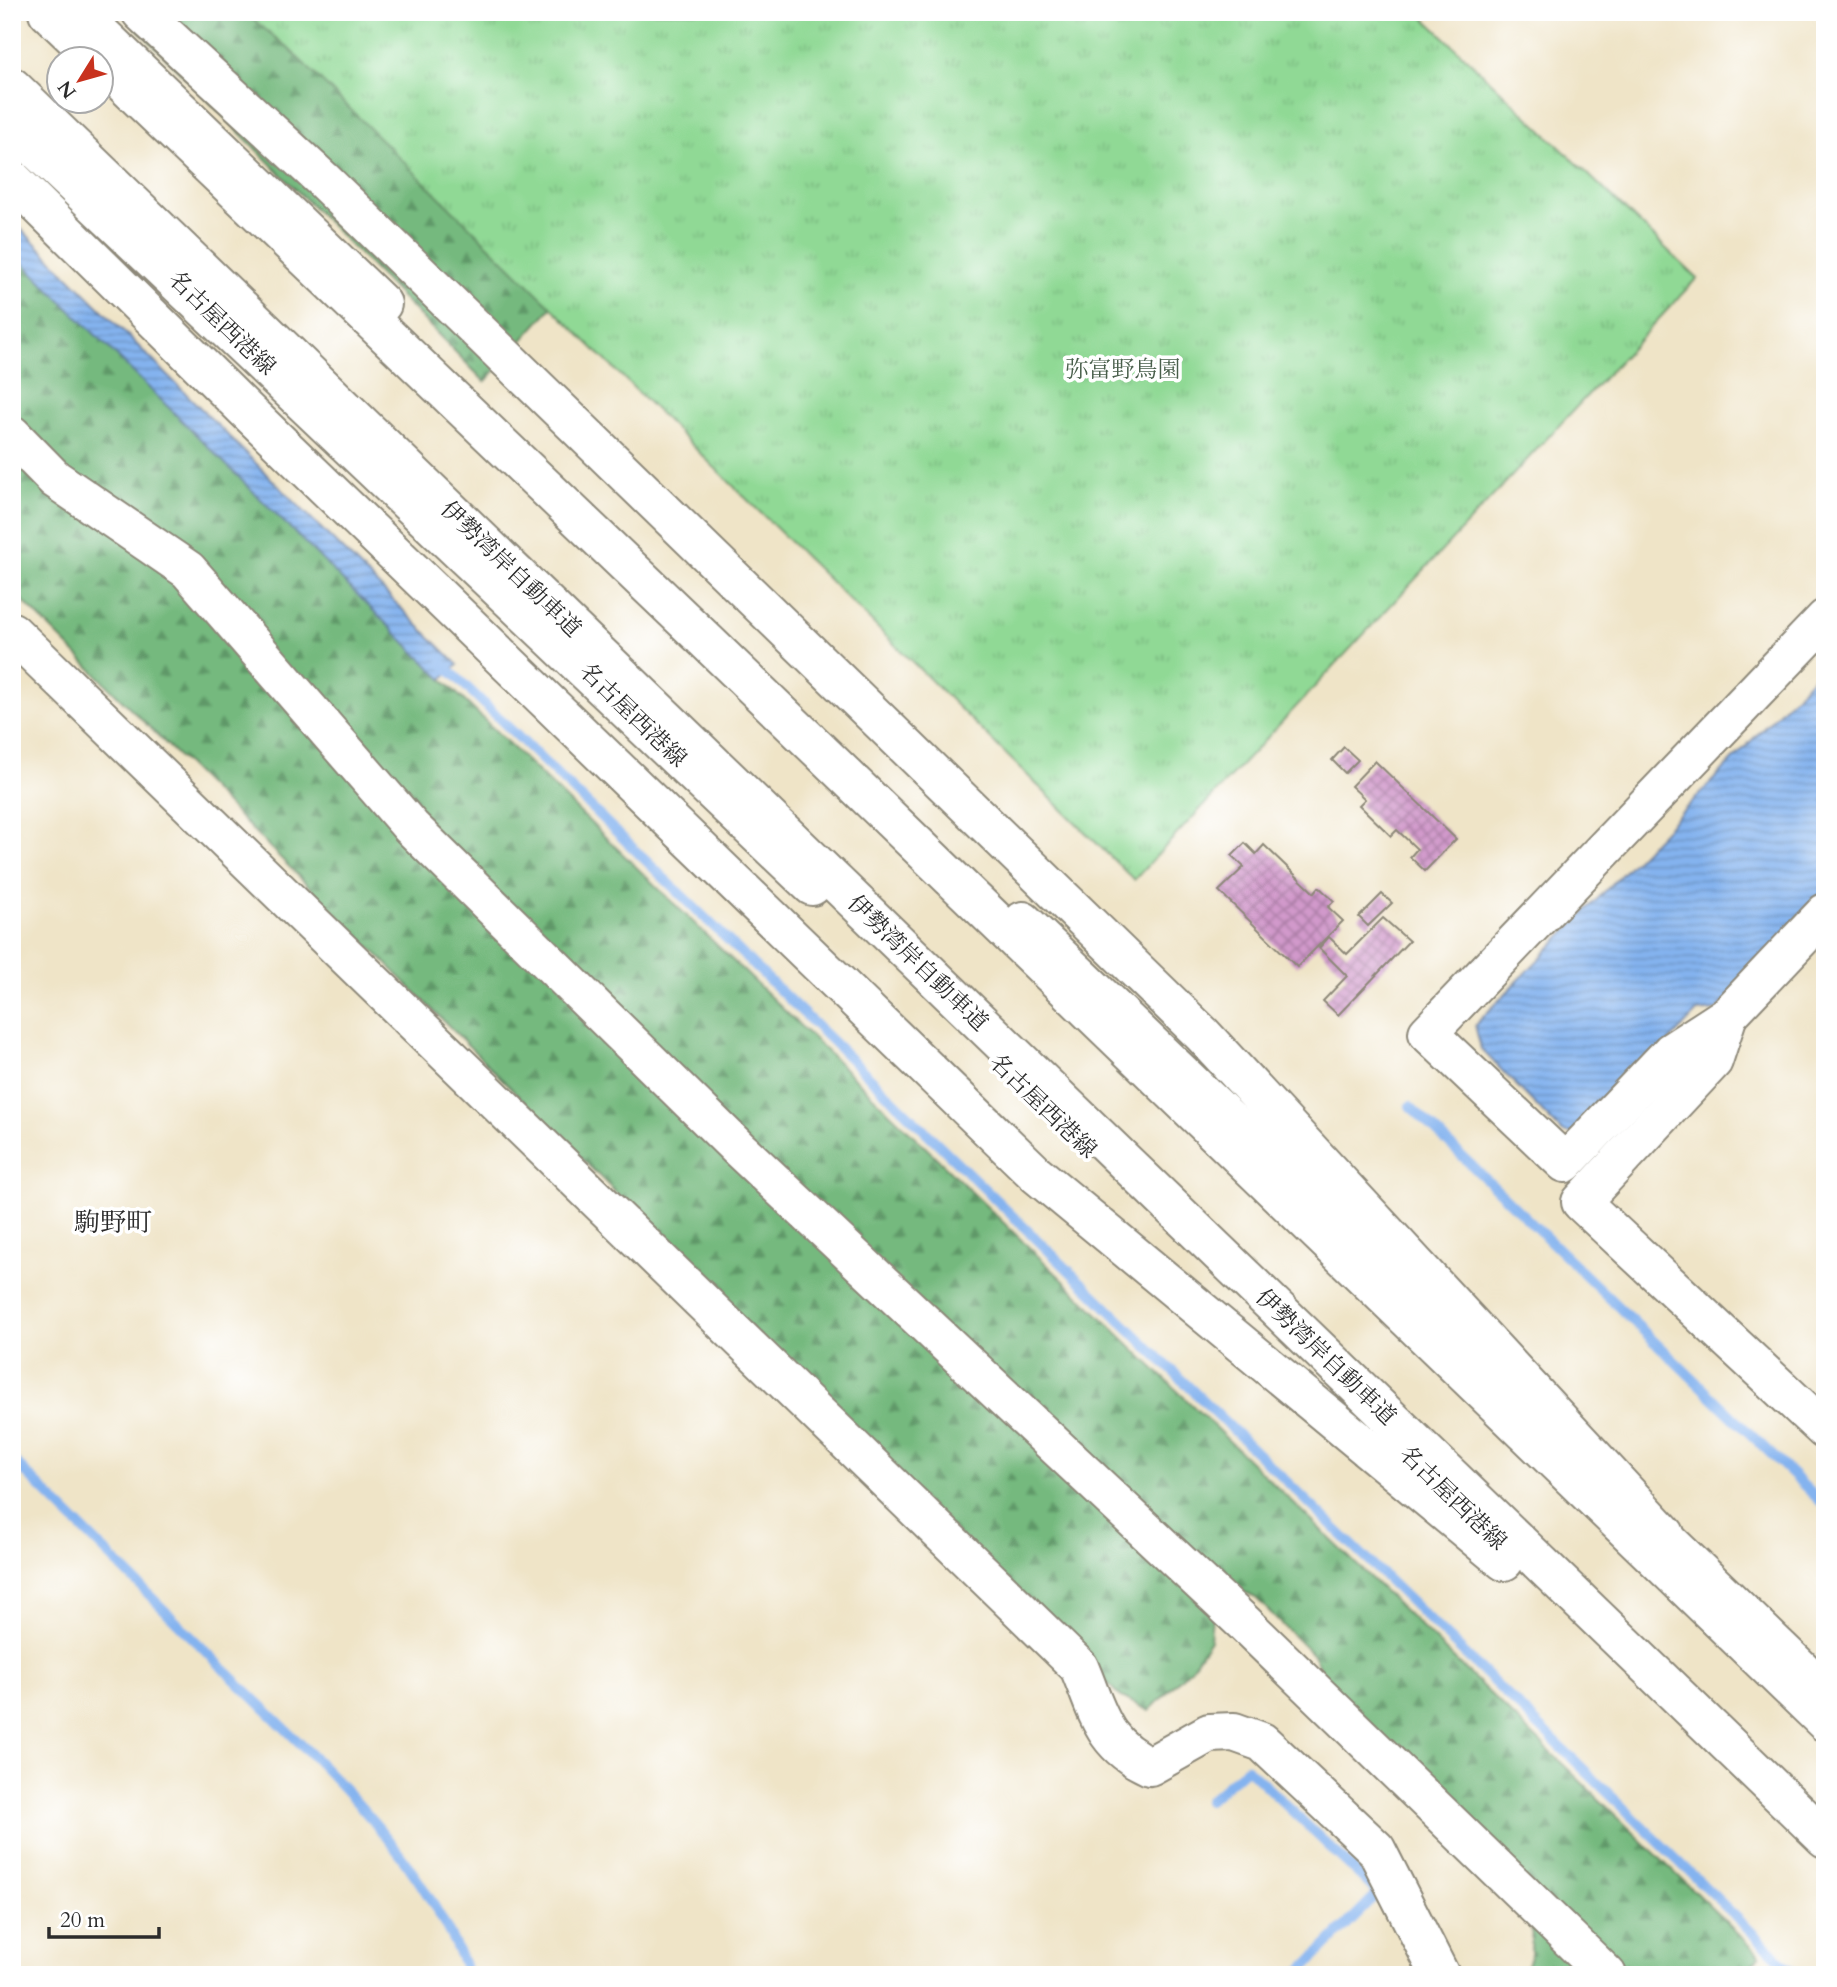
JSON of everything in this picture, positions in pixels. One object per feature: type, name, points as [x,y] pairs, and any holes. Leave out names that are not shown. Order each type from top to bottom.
[{"type":"main road","points":[[48,12],[84,46]]},
{"type":"main road","points":[[78,12],[1825,1692]]},
{"type":"main road","points":[[141,12],[332,188],[1202,1034],[1698,1569]]},
{"type":"main road","points":[[116,76],[693,629],[1825,1722]]},
{"type":"main road","name":"伊勢湾岸自動車道","points":[[12,87],[1825,1838]]},
{"type":"main road","name":"名古屋西港線","points":[[12,126],[1616,1653],[1825,1860]]},
{"type":"main road","points":[[12,179],[246,410],[1036,1174],[1616,1653]]},
{"type":"main road","points":[[12,435],[55,479],[188,570],[420,836],[738,1148],[1244,1623],[1607,1975]]},
{"type":"main road","points":[[1825,619],[1429,1033],[1565,1163],[1671,1052],[1728,1015],[1825,913]]},
{"type":"main road","points":[[12,632],[1079,1667],[1111,1740],[1130,1757],[1150,1766],[1209,1733],[1234,1732],[1262,1742],[1376,1849],[1440,1975]]},
{"type":"main road","points":[[1728,1015],[1713,1062],[1581,1202],[1825,1430]]},
{"type":"green space","points":[[121,12],[815,12],[485,382]]},
{"type":"green space","name":"弥富野鳥園","points":[[244,12],[1418,12],[1697,278],[1134,880],[287,47]]},
{"type":"green space","points":[[12,246],[442,679],[1760,1955],[1743,1975],[1523,1975],[1531,1954],[1533,1888],[1329,1690],[1314,1656],[1256,1598],[1227,1584],[1214,1592],[1210,1640],[1192,1667],[1149,1711],[1120,1696],[12,590]]},
{"type":"water","points":[[12,220],[458,665],[442,679],[12,252]]},
{"type":"water","points":[[1825,665],[1825,896],[1717,1010],[1697,1012],[1580,1135],[1562,1132],[1481,1049],[1475,1025]]},
{"type":"building","points":[[1344,747],[1358,760],[1345,773],[1332,760]]},
{"type":"building","points":[[1375,761],[1456,839],[1425,871],[1410,857],[1417,849],[1397,830],[1391,836],[1359,805],[1365,799],[1351,786]]},
{"type":"building","points":[[1245,843],[1256,854],[1264,845],[1314,893],[1319,887],[1334,901],[1328,907],[1343,921],[1297,967],[1219,891],[1244,867],[1232,856]]},
{"type":"building","points":[[1382,894],[1392,903],[1368,926],[1359,917]]},
{"type":"building","points":[[1383,918],[1409,941],[1338,1015],[1323,1001],[1347,976],[1319,948],[1329,937],[1347,954]]},
{"type":"waterway","points":[[442,663],[1796,1975]]},
{"type":"waterway","points":[[1410,1106],[1825,1506]]},
{"type":"waterway","points":[[12,1459],[302,1746],[368,1815],[425,1890],[468,1975]]},
{"type":"waterway","points":[[1208,1801],[1247,1768],[1378,1893],[1297,1975]]},
{"type":"district","name":"駒野町","points":[[113,1222]]}]
